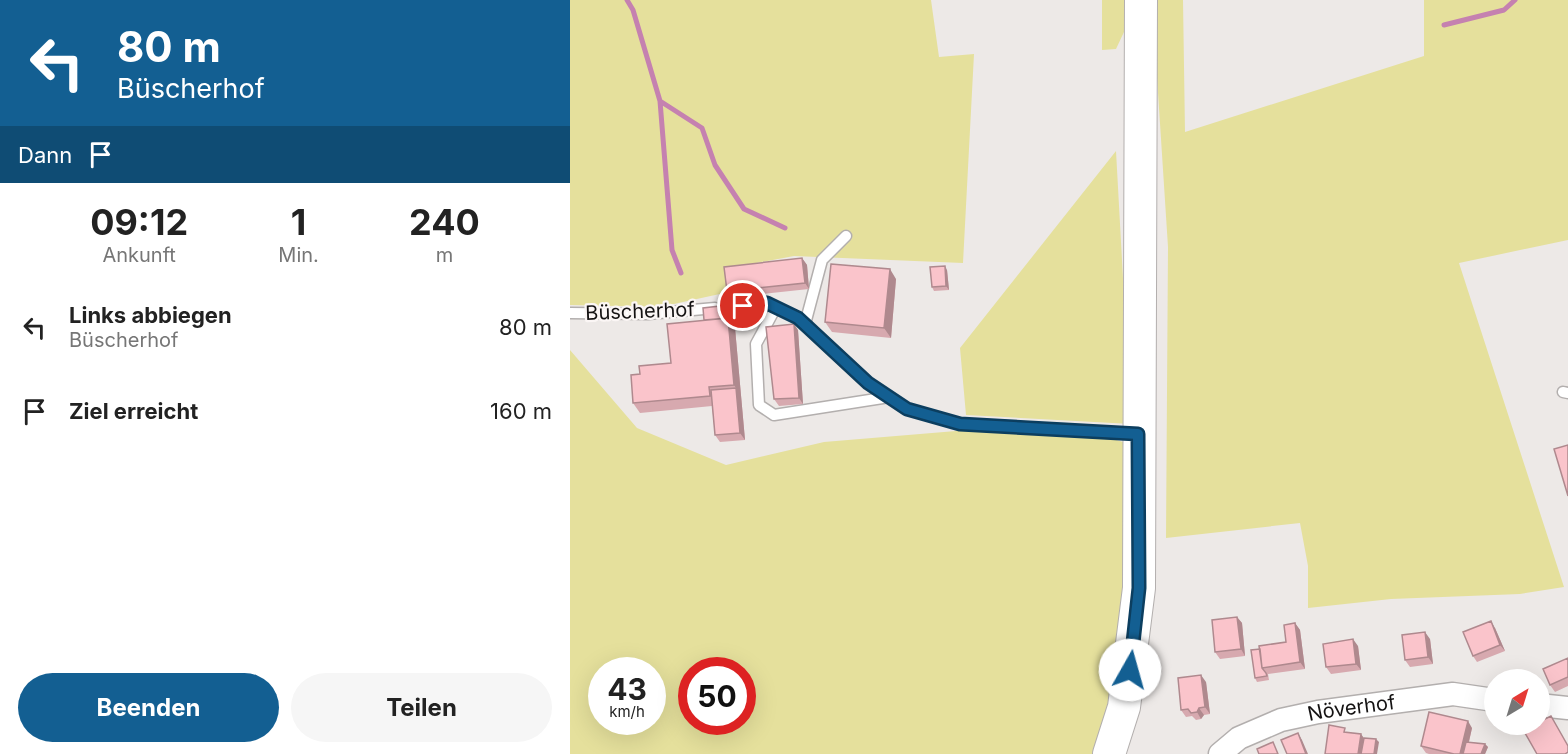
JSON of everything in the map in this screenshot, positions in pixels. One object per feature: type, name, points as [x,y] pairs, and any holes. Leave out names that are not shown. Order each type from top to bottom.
[{"type":"main road","points":[[1109,754],[1124,707],[1139,588],[1141,0]]},
{"type":"street","name":"Növerhof","points":[[1220,754],[1239,738],[1281,720],[1318,712],[1453,694],[1484,699]]},
{"type":"street","points":[[1550,706],[1568,708]]},
{"type":"lane","points":[[805,324],[822,260],[846,236]]},
{"type":"lane","name":"Büscherhof","points":[[570,313],[648,314],[767,303],[798,318],[868,383],[907,409],[960,424],[1138,434]]},
{"type":"lane","points":[[776,308],[756,344],[759,405],[774,415],[889,397]]},
{"type":"shaded area","points":[[570,0],[931,0],[939,57],[974,54],[963,263],[794,256],[729,268],[729,292],[660,307],[570,305]]},
{"type":"shaded area","points":[[1102,0],[1139,0],[1116,49],[1102,50]]},
{"type":"shaded area","points":[[1152,0],[1183,0],[1185,132],[1424,56],[1424,0],[1568,0],[1568,240],[1459,263],[1564,587],[1520,594],[1391,599],[1308,608],[1308,566],[1300,523],[1166,538],[1168,247]]},
{"type":"shaded area","points":[[1116,151],[1131,424],[966,415],[960,348]]},
{"type":"shaded area","points":[[570,350],[637,428],[726,465],[824,442],[968,430],[1099,435],[1130,444],[1126,658],[1097,754],[570,754]]},
{"type":"building","points":[[802,258],[805,283],[727,291],[724,267]]},
{"type":"building","points":[[831,264],[890,269],[884,328],[825,322]]},
{"type":"building","points":[[945,266],[946,286],[932,287],[930,267]]},
{"type":"building","points":[[754,302],[755,319],[704,320],[703,308]]},
{"type":"building","points":[[728,318],[734,385],[709,387],[710,396],[633,403],[631,375],[640,374],[639,366],[671,363],[667,324]]},
{"type":"building","points":[[794,324],[799,398],[774,399],[766,327]]},
{"type":"building","points":[[736,388],[740,433],[715,435],[711,390]]},
{"type":"building","points":[[1568,445],[1568,496],[1554,449]]},
{"type":"building","points":[[1237,617],[1241,649],[1215,652],[1212,620]]},
{"type":"building","points":[[1491,621],[1500,645],[1473,656],[1463,632]]},
{"type":"building","points":[[1295,623],[1300,662],[1262,668],[1259,646],[1286,642],[1284,625]]},
{"type":"building","points":[[1425,632],[1428,657],[1405,660],[1402,635]]},
{"type":"building","points":[[1353,639],[1356,664],[1326,667],[1323,644]]},
{"type":"building","points":[[1260,649],[1262,668],[1267,676],[1255,678],[1251,650]]},
{"type":"building","points":[[1568,658],[1568,677],[1550,685],[1550,669],[1543,669]]},
{"type":"building","points":[[1201,675],[1205,707],[1191,713],[1188,709],[1181,710],[1178,678]]},
{"type":"building","points":[[1429,712],[1468,721],[1460,754],[1421,746]]},
{"type":"building","points":[[1550,716],[1568,746],[1568,752],[1565,754],[1537,754],[1526,735],[1550,735]]},
{"type":"building","points":[[1329,725],[1345,728],[1344,732],[1361,734],[1358,754],[1325,754]]},
{"type":"building","points":[[1298,733],[1306,754],[1287,754],[1281,740]]},
{"type":"building","points":[[1364,738],[1376,739],[1374,754],[1361,754]]},
{"type":"building","points":[[1273,742],[1278,754],[1259,754],[1257,749]]},
{"type":"building","points":[[1466,742],[1485,744],[1481,754],[1463,754]]},
{"type":"waterway","points":[[627,0],[633,10],[660,101],[702,128],[715,165],[744,209],[785,228]]},
{"type":"waterway","points":[[1444,25],[1504,10],[1515,0]]},
{"type":"waterway","points":[[660,101],[672,250],[681,273]]},
{"type":"route","points":[[743,306],[767,303],[798,318],[868,383],[907,409],[960,424],[1138,434],[1139,588],[1130,670]]}]
